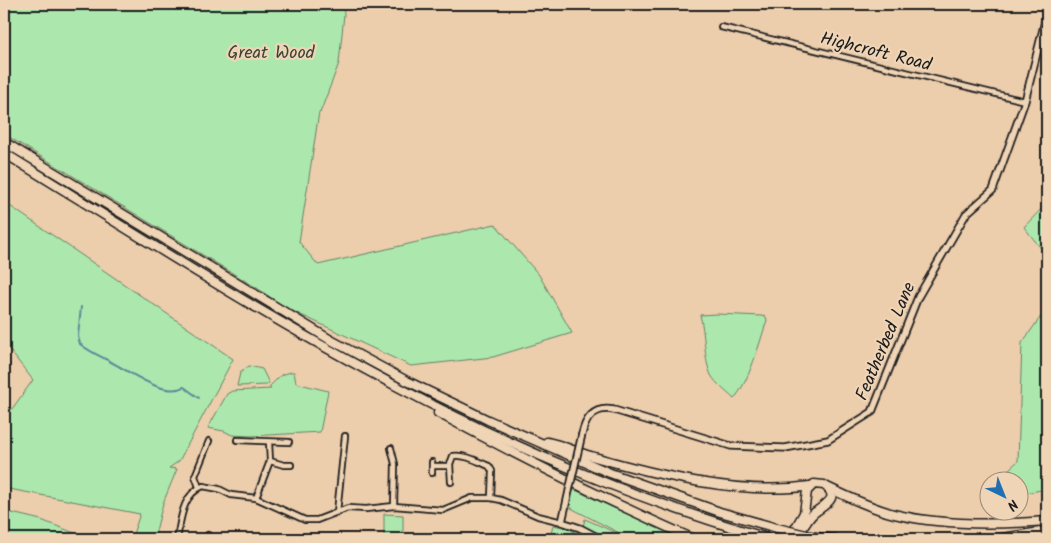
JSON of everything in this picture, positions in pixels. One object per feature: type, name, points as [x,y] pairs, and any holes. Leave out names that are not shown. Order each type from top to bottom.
[{"type":"highway","points":[[4,142],[329,339],[424,390],[488,420],[640,484],[720,512],[776,528],[815,537],[835,539]]},
{"type":"highway","points":[[4,153],[258,309],[400,388],[486,431],[555,461],[730,528],[771,539]]},
{"type":"highway","points":[[400,388],[414,399],[539,466],[626,509],[694,539]]},
{"type":"highway","points":[[533,439],[655,473],[699,481],[746,488],[770,489],[795,489],[819,484],[895,514],[982,523],[1047,521]]},
{"type":"highway","points":[[790,539],[804,513],[807,490],[810,486]]},
{"type":"highway","points":[[797,539],[811,516],[828,504],[831,498],[827,487]]},
{"type":"highway","points":[[996,539],[1047,531]]},
{"type":"street","name":"Featherbed Lane","points":[[562,522],[585,422],[592,413],[602,409],[610,409],[731,446],[785,448],[828,440],[872,412],[918,297],[966,214],[993,190],[1025,101],[1047,13]]},
{"type":"street","name":"Highcroft Road","points":[[721,27],[1025,101]]},
{"type":"street","points":[[337,512],[345,436]]},
{"type":"street","points":[[237,440],[289,442]]},
{"type":"street","points":[[199,487],[195,476],[209,441]]},
{"type":"street","points":[[256,498],[270,462],[269,442]]},
{"type":"street","points":[[391,448],[396,464],[394,506]]},
{"type":"street","points":[[451,482],[450,466],[453,456],[458,455],[490,466],[492,471],[491,498]]},
{"type":"street","points":[[270,462],[291,465]]},
{"type":"street","points":[[432,473],[432,464],[450,466]]},
{"type":"street","points":[[177,539],[190,493],[203,486],[212,487],[231,494],[256,498],[304,520],[317,520],[348,508],[366,509],[394,506],[443,510],[472,498],[491,498],[501,500],[538,516],[580,528],[601,539]]},
{"type":"green space","name":"Great Wood","points":[[4,4],[343,4],[344,14],[339,63],[319,112],[299,242],[318,265],[495,224],[539,275],[572,333],[493,357],[411,366],[284,307],[257,288],[4,134]]},
{"type":"green space","points":[[4,202],[233,359],[179,461],[169,468],[177,469],[163,503],[154,539],[132,539],[140,514],[4,488],[4,420],[33,380],[4,343]]},
{"type":"green space","points":[[1047,203],[1047,256],[1024,227]]},
{"type":"green space","points":[[1047,308],[1047,489],[1028,492],[1028,470],[1008,470],[1018,461],[1022,343]]},
{"type":"green space","points":[[700,315],[761,316],[766,317],[767,320],[745,382],[734,399],[713,378],[707,362]]},
{"type":"green space","points":[[249,366],[262,369],[269,383],[267,385],[237,386],[240,373]]},
{"type":"green space","points":[[294,372],[296,383],[328,391],[320,432],[251,436],[232,435],[224,431],[208,428],[227,394],[232,391],[271,389],[269,387],[281,375]]},
{"type":"green space","points":[[573,489],[682,539],[632,539],[627,537],[571,508],[570,502]]},
{"type":"green space","points":[[4,513],[41,520],[90,539],[4,539]]},
{"type":"green space","points":[[384,514],[403,515],[403,539],[384,539]]},
{"type":"green space","points":[[585,519],[630,539],[580,539]]},
{"type":"green space","points":[[553,525],[568,528],[579,535],[578,539],[550,539]]},
{"type":"waterway","points":[[81,307],[78,336],[80,344],[91,352],[147,382],[167,389],[184,387],[199,398]]}]
